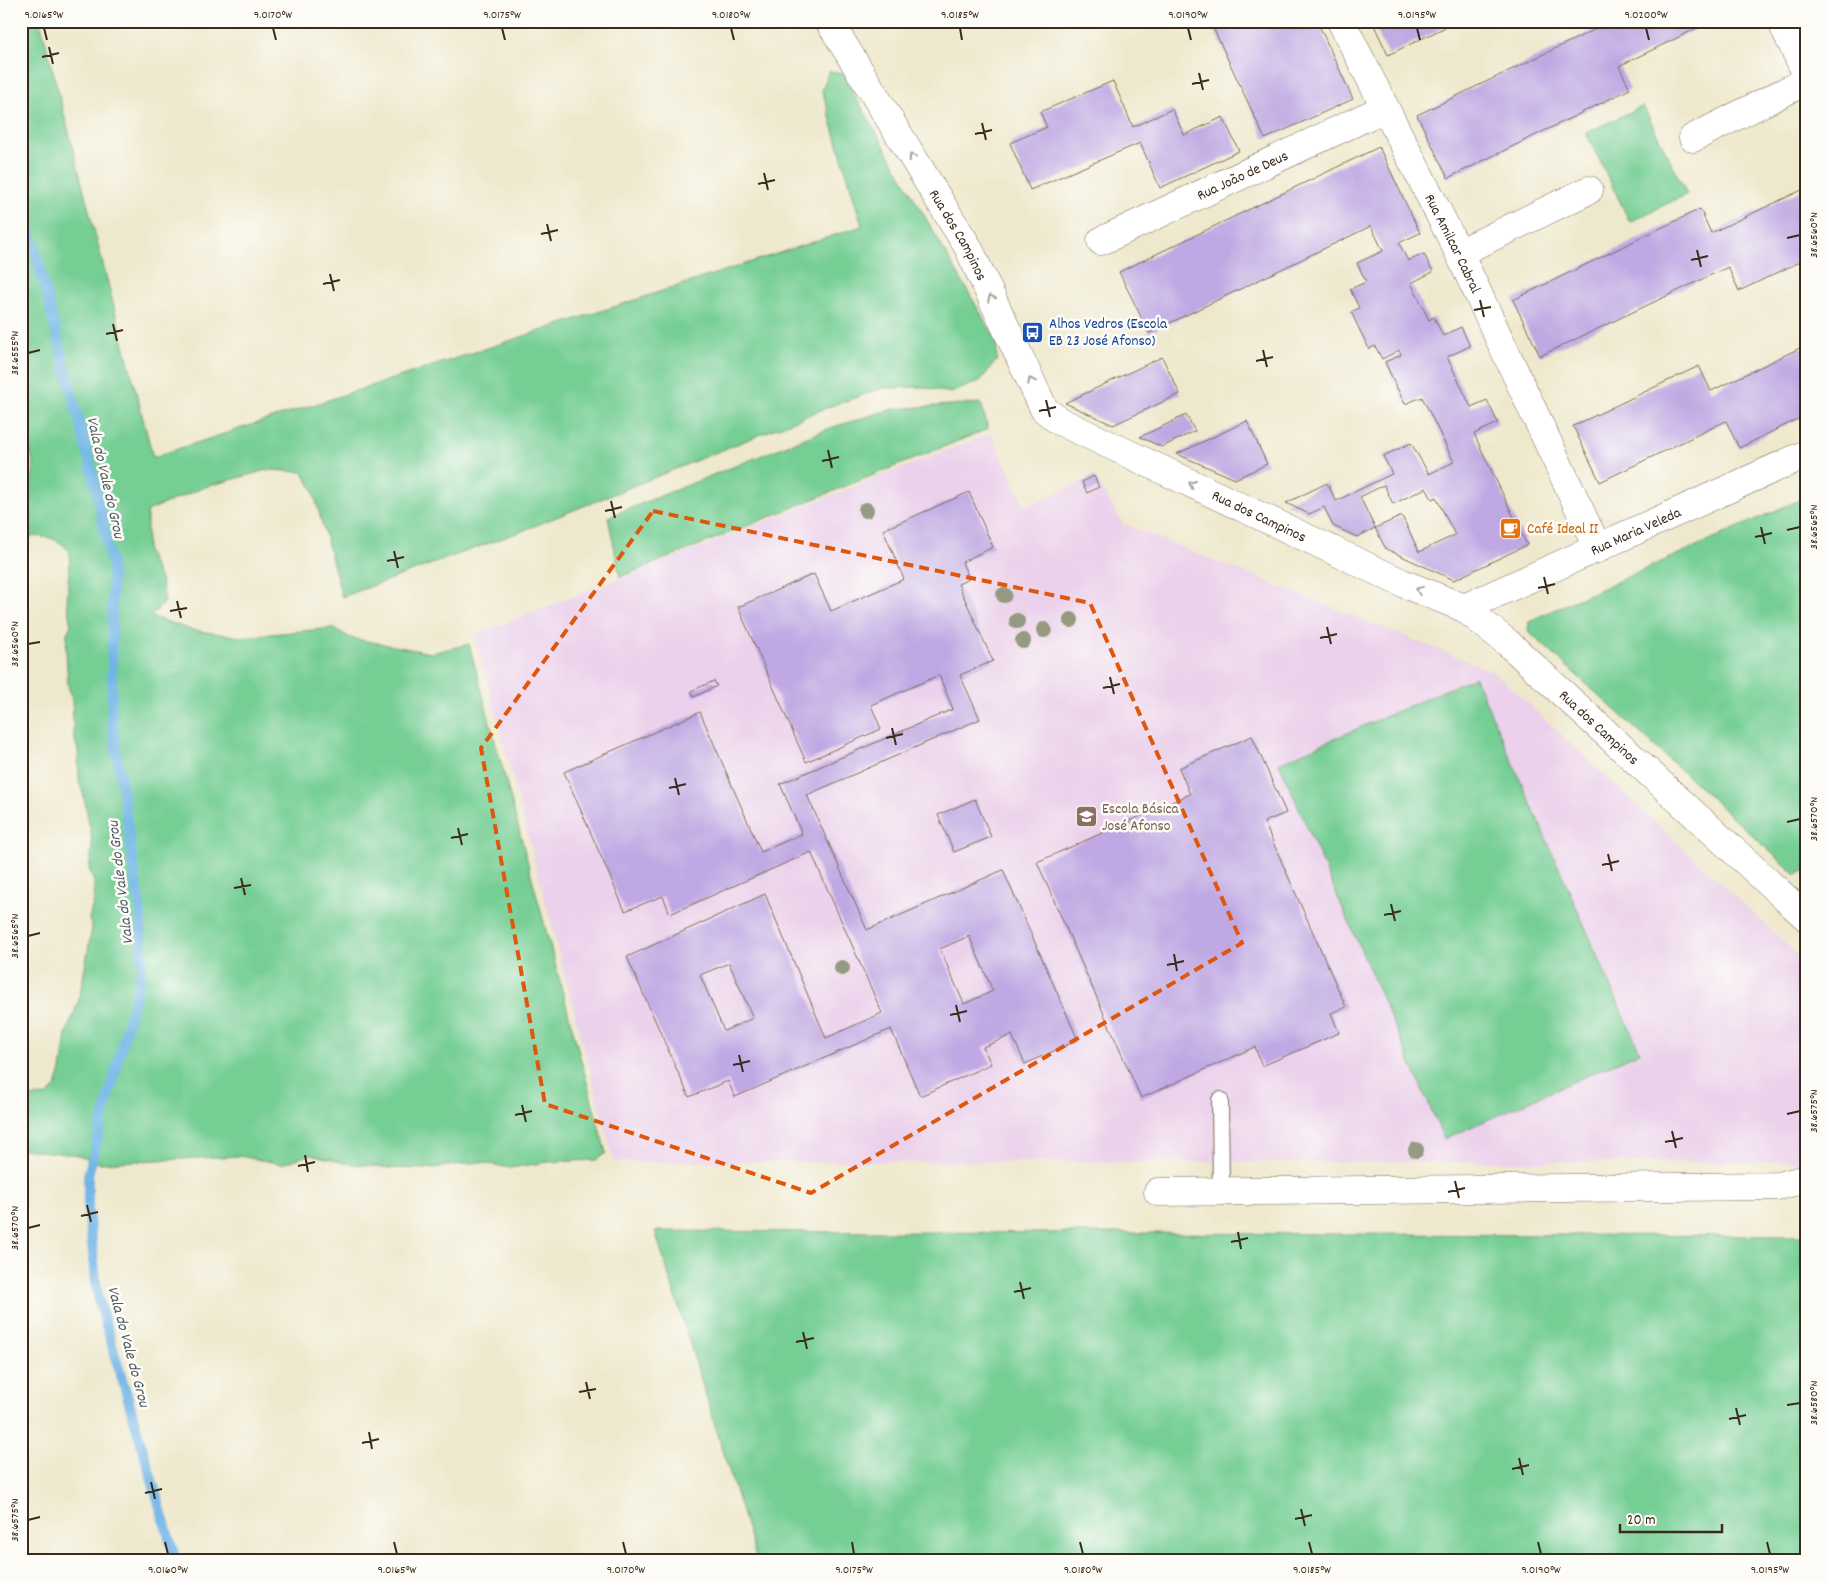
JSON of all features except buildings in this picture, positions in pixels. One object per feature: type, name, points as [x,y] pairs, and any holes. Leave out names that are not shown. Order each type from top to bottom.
[{"type":"street","name":"Rua dos Campinos","points":[[829,21],[968,247],[1044,408],[1059,421],[1402,583],[1464,608],[1508,643],[1806,917]]},
{"type":"street","name":"Rua Amilcar Cabral","points":[[1341,21],[1459,252],[1598,549]]},
{"type":"street","points":[[1781,21],[1806,73]]},
{"type":"street","points":[[1694,138],[1806,81]]},
{"type":"street","name":"Rua João de Deus","points":[[1101,241],[1385,108]]},
{"type":"street","points":[[1459,252],[1589,190]]},
{"type":"street","name":"Rua Maria Veleda","points":[[1464,608],[1806,454]]},
{"type":"street","points":[[1158,1192],[1778,1186],[1806,1179]]},
{"type":"lane","points":[[1220,1100],[1221,1191]]},
{"type":"highlighted area","points":[[653,511],[1090,603],[1242,943],[811,1193],[545,1104],[481,748]]},
{"type":"shaded area","name":"Escola Básica José Afonso","points":[[991,433],[1025,507],[1094,476],[1123,524],[1494,672],[1806,963],[1806,1156],[1799,1162],[614,1162],[475,635]]},
{"type":"green space","points":[[21,21],[40,21],[153,457],[862,226],[822,90],[829,71],[842,73],[996,340],[997,360],[980,381],[951,393],[923,387],[883,388],[831,406],[522,531],[342,597],[313,490],[303,472],[267,470],[205,487],[147,511],[147,551],[161,581],[165,602],[150,616],[192,630],[241,637],[333,628],[351,638],[431,653],[469,644],[606,1153],[596,1160],[548,1162],[510,1168],[480,1162],[424,1169],[389,1168],[344,1163],[311,1154],[282,1164],[239,1156],[99,1163],[78,1155],[21,1149],[21,1097],[46,1096],[56,1086],[61,1070],[66,1034],[79,1000],[92,928],[89,919],[94,899],[94,882],[89,869],[92,849],[91,833],[79,782],[78,750],[74,737],[72,700],[68,685],[66,652],[67,633],[71,626],[67,603],[70,553],[66,547],[49,538],[21,537],[21,485],[31,481],[33,467],[21,424]]},
{"type":"green space","points":[[1643,106],[1687,194],[1630,222],[1586,133]]},
{"type":"green space","points":[[981,403],[988,429],[620,577],[608,517],[830,428],[892,409]]},
{"type":"green space","points":[[1806,497],[1806,870],[1796,875],[1528,631],[1529,621]]},
{"type":"green space","points":[[1475,677],[1640,1052],[1444,1139],[1279,763]]},
{"type":"green space","points":[[655,1231],[1806,1236],[1806,1561],[757,1561]]},
{"type":"waterway","name":"Vala do Vale do Grou","points":[[21,195],[95,483],[112,569],[112,721],[141,914],[142,970],[88,1175],[88,1209],[98,1298],[176,1561]]},
{"type":"place","name":"Alhos Vedros (Escola EB 23 José Afonso)","points":[[1033,332]]},
{"type":"place","name":"Café Ideal II","points":[[1511,528]]},
{"type":"place","name":"Escola Básica José Afonso","points":[[1086,817]]}]
